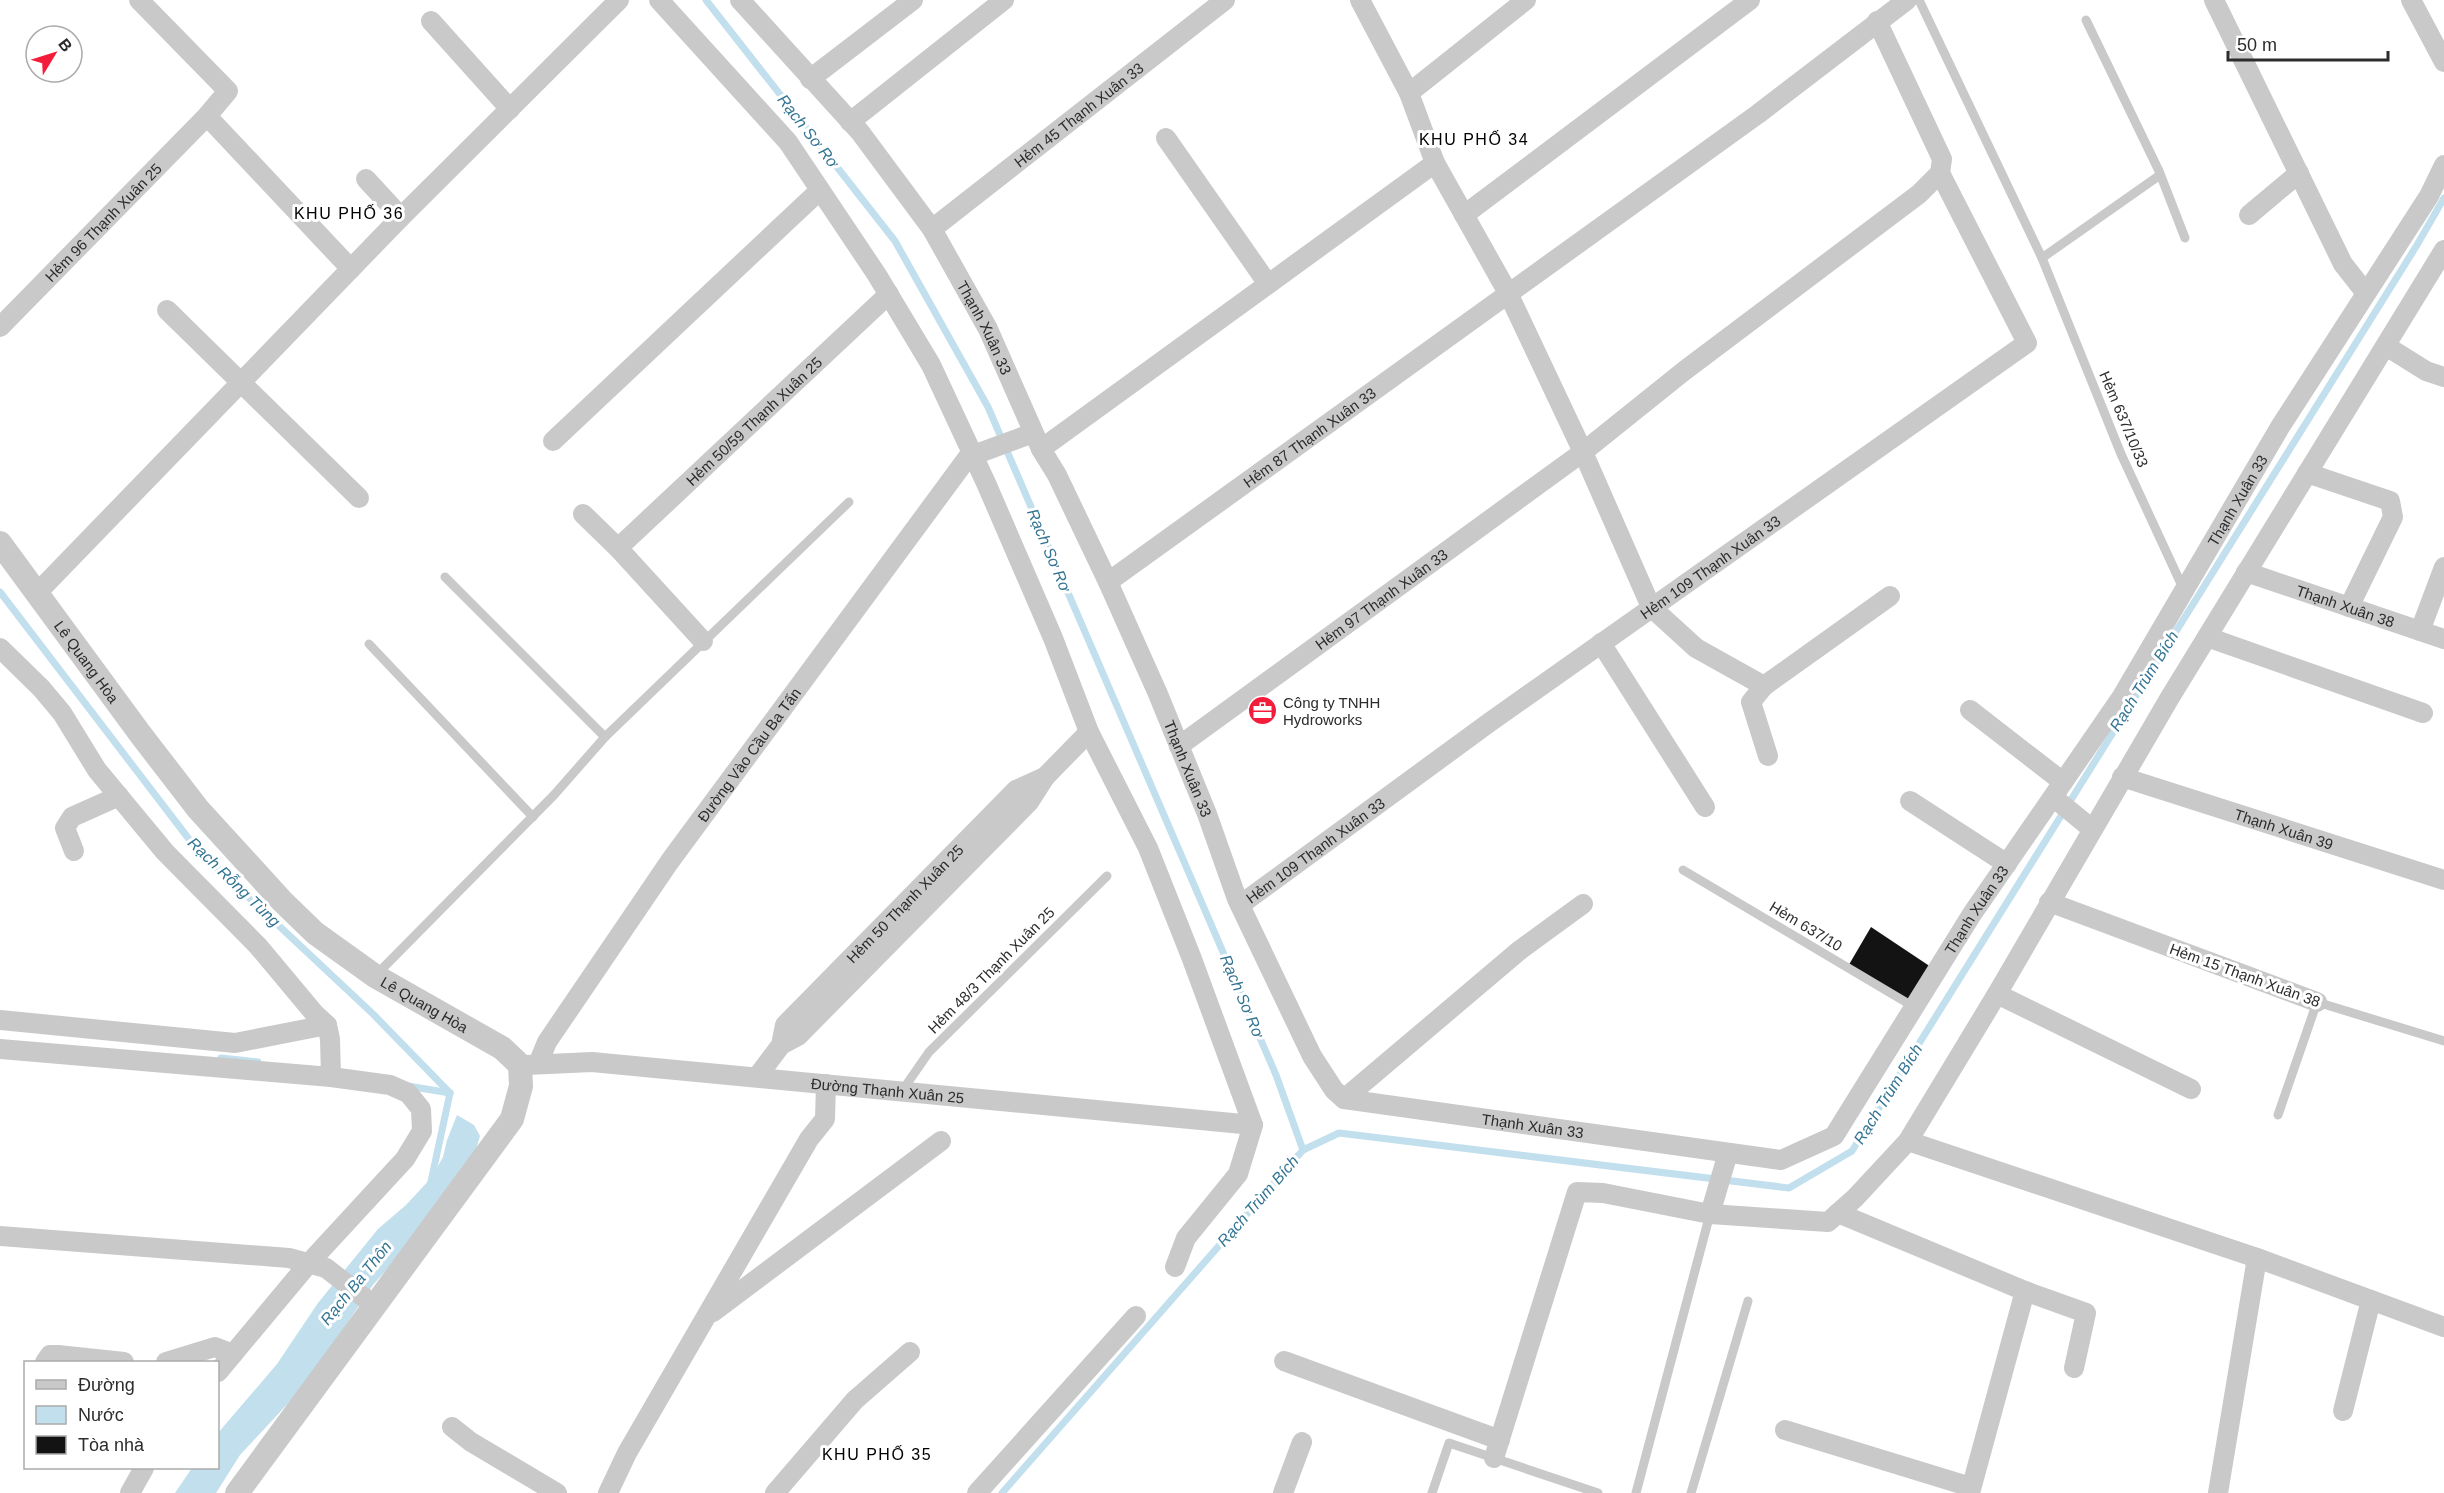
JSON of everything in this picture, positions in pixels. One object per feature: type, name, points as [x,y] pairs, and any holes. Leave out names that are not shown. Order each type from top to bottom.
[{"type":"street","name":"Hẻm 96 Thạnh Xuân 25","points":[[0,327],[207,116],[228,91],[139,0]]},
{"type":"street","points":[[37,593],[400,218],[619,0]]},
{"type":"street","points":[[660,0],[788,142],[889,294],[931,365],[986,483],[1053,638],[1089,732],[1148,848],[1192,958],[1253,1125],[1238,1174],[1186,1238],[1175,1268]]},
{"type":"street","name":"Thạnh Xuân 33","points":[[740,0],[850,122],[932,229],[988,329],[1037,441],[1057,475],[1108,582],[1179,746],[1240,905],[1312,1056],[1334,1090],[1344,1099],[1781,1160],[1834,1136],[1972,914],[2121,698],[2280,427],[2429,196],[2444,165]]},
{"type":"street","points":[[810,79],[913,0]]},
{"type":"street","points":[[850,122],[1004,0]]},
{"type":"street","name":"Hẻm 45 Thạnh Xuân 33","points":[[932,229],[1225,0]]},
{"type":"street","points":[[1360,0],[1409,93],[1435,163],[1508,293],[1583,452],[1651,607],[1696,648],[1764,686]]},
{"type":"street","points":[[1409,93],[1527,0]]},
{"type":"street","points":[[1464,215],[1750,0]]},
{"type":"street","name":"Hẻm 87 Thạnh Xuân 33","points":[[1108,582],[1758,114],[1907,0]]},
{"type":"street","points":[[2214,0],[2343,264],[2365,292]]},
{"type":"street","points":[[2411,0],[2444,62]]},
{"type":"street","points":[[431,21],[510,109]]},
{"type":"street","points":[[1877,21],[1942,159],[1940,173]]},
{"type":"street","points":[[207,116],[351,269]]},
{"type":"street","points":[[1166,138],[1268,284]]},
{"type":"street","points":[[971,453],[1037,441],[1268,284],[1435,163]]},
{"type":"street","name":"Hẻm 97 Thạnh Xuân 33","points":[[1179,746],[1583,452],[1684,371],[1919,194],[1940,173]]},
{"type":"street","name":"Hẻm 109 Thạnh Xuân 33","points":[[1240,905],[1651,607],[2027,342],[1940,173]]},
{"type":"street","points":[[2249,214],[2299,173]]},
{"type":"street","points":[[366,179],[400,218]]},
{"type":"street","points":[[553,441],[820,190]]},
{"type":"street","points":[[1284,1361],[1497,1449],[1576,1192],[1603,1193],[1710,1214],[1828,1222],[1855,1198],[1908,1141],[1997,994],[2122,777],[2444,250]]},
{"type":"street","name":"Hẻm 50/59 Thạnh Xuân 25","points":[[618,548],[889,294]]},
{"type":"street","points":[[167,310],[359,498]]},
{"type":"street","points":[[2386,346],[2426,371],[2444,377]]},
{"type":"street","name":"Đường Vào Cầu Ba Tấn","points":[[529,1064],[670,861],[971,453]]},
{"type":"street","points":[[2307,472],[2390,501],[2393,517],[2349,606]]},
{"type":"street","points":[[583,514],[618,548],[703,641]]},
{"type":"street","name":"Lê Quang Hòa","points":[[0,543],[198,809],[282,901],[315,933],[375,976],[529,1064]]},
{"type":"street","points":[[2420,631],[2444,567]]},
{"type":"street","name":"Thạnh Xuân 38","points":[[2246,572],[2444,639]]},
{"type":"street","points":[[1768,756],[1751,702],[1764,686],[1890,596]]},
{"type":"street","points":[[2207,637],[2423,713]]},
{"type":"street","points":[[1601,643],[1704,807]]},
{"type":"street","points":[[0,648],[41,688],[62,713],[97,770],[112,800],[258,946],[314,1013],[327,1025],[330,1039],[331,1077]]},
{"type":"street","points":[[1970,710],[2058,789],[2092,829]]},
{"type":"street","name":"Hẻm 50 Thạnh Xuân 25","points":[[757,1077],[781,1044],[798,1036],[889,944],[1029,802],[1045,777],[1089,732]]},
{"type":"street","name":"Thạnh Xuân 39","points":[[2122,777],[2444,880]]},
{"type":"street","points":[[74,851],[65,828],[72,817],[112,800]]},
{"type":"street","points":[[1910,801],[2007,864]]},
{"type":"street","name":"Hẻm 15 Thạnh Xuân 38","points":[[2049,902],[2317,1002]]},
{"type":"street","points":[[1344,1099],[1520,950],[1583,904]]},
{"type":"street","points":[[1997,994],[2191,1089]]},
{"type":"street","points":[[0,1020],[236,1043],[327,1025]]},
{"type":"street","points":[[0,1050],[331,1077],[390,1085],[408,1093],[421,1109],[422,1131],[405,1159],[318,1266],[219,1371]]},
{"type":"street","name":"Đường Thạnh Xuân 25","points":[[529,1064],[592,1062],[1253,1125]]},
{"type":"street","points":[[237,1493],[370,1301],[512,1119],[529,1064]]},
{"type":"street","points":[[608,1493],[627,1453],[705,1318],[809,1139],[825,1119],[826,1084]]},
{"type":"street","points":[[705,1318],[941,1141]]},
{"type":"street","points":[[1908,1141],[2257,1258],[2444,1327]]},
{"type":"street","points":[[1710,1214],[1728,1153]]},
{"type":"street","points":[[1838,1213],[2025,1291],[2086,1313],[2074,1368]]},
{"type":"street","points":[[0,1236],[289,1258],[318,1266],[370,1301]]},
{"type":"street","points":[[2218,1493],[2257,1258]]},
{"type":"street","points":[[1785,1430],[1971,1490],[2025,1291]]},
{"type":"street","points":[[2343,1411],[2371,1300]]},
{"type":"street","points":[[978,1493],[1136,1316]]},
{"type":"street","points":[[169,1361],[215,1347],[233,1354]]},
{"type":"street","points":[[775,1493],[855,1400],[910,1352]]},
{"type":"street","points":[[46,1361],[50,1355],[58,1355],[115,1361]]},
{"type":"street","points":[[452,1427],[471,1442],[557,1493]]},
{"type":"street","points":[[1283,1493],[1302,1442]]},
{"type":"street","points":[[130,1493],[143,1469]]},
{"type":"lane","name":"Hẻm 637/10/33","points":[[1919,0],[2042,258],[2121,454],[2184,590]]},
{"type":"lane","points":[[2086,20],[2160,176],[2185,238]]},
{"type":"lane","points":[[2042,258],[2160,176]]},
{"type":"lane","points":[[375,976],[533,817],[604,737],[849,502]]},
{"type":"lane","points":[[445,577],[604,737]]},
{"type":"lane","points":[[369,644],[533,817]]},
{"type":"lane","name":"Hẻm 637/10","points":[[1683,870],[1914,1007]]},
{"type":"lane","name":"Hẻm 48/3 Thạnh Xuân 25","points":[[902,1091],[928,1052],[1107,876]]},
{"type":"lane","points":[[2278,1115],[2317,1002]]},
{"type":"lane","name":"Hẻm 15 Thạnh Xuân 38","points":[[2317,1002],[2444,1041]]},
{"type":"lane","points":[[1638,1493],[1710,1214]]},
{"type":"lane","points":[[1691,1493],[1748,1301]]},
{"type":"lane","points":[[1432,1493],[1449,1443],[1497,1449],[1598,1493]]},
{"type":"water","points":[[457,1115],[474,1125],[480,1136],[474,1157],[426,1225],[373,1285],[306,1384],[240,1455],[216,1493],[175,1493],[191,1469],[219,1469],[219,1432],[277,1364],[318,1303],[378,1229],[406,1205],[432,1177],[443,1157]]},
{"type":"building","points":[[1871,927],[1937,971],[1914,1007],[1847,968]]},
{"type":"waterway","name":"Rạch Sơ Rơ","points":[[706,0],[895,241],[988,407],[1276,1075],[1303,1150]]},
{"type":"waterway","name":"Rạch Trùm Bích","points":[[1002,1493],[1303,1150],[1339,1133],[1789,1188],[1852,1151],[2417,245],[2444,198]]},
{"type":"waterway","name":"Rạch Rỗng Tùng","points":[[0,592],[195,847],[373,1014],[450,1093]]},
{"type":"waterway","points":[[221,1058],[258,1062]]},
{"type":"waterway","points":[[408,1086],[450,1093]]},
{"type":"waterway","name":"Rạch Ba Thôn","points":[[430,1186],[450,1093]]},
{"type":"place","name":"Công ty TNHH Hydroworks","points":[[1262,711]]},
{"type":"district","name":"KHU PHỐ 34","points":[[1474,139]]},
{"type":"district","name":"KHU PHỐ 36","points":[[349,213]]},
{"type":"district","name":"KHU PHỐ 35","points":[[877,1454]]}]
